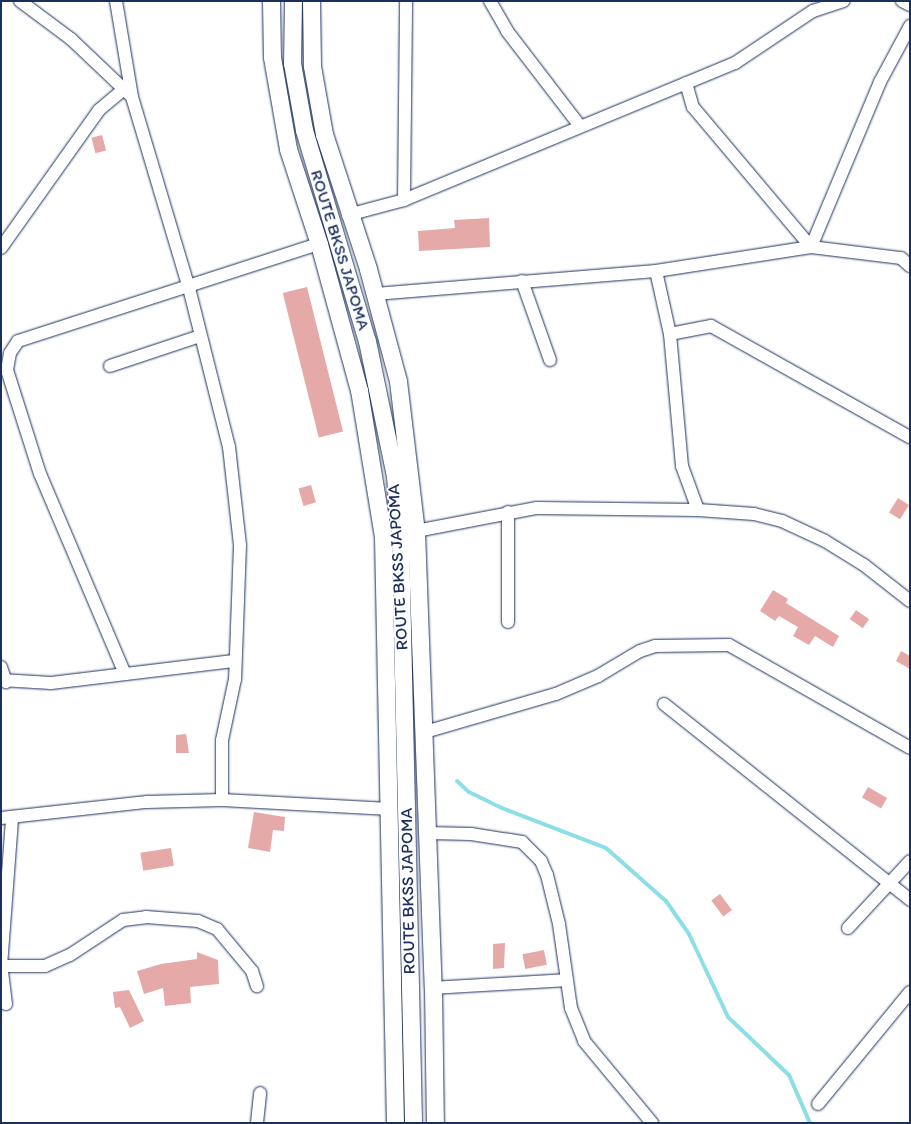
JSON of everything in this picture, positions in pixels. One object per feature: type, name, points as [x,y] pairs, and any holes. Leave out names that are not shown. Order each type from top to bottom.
[{"type":"main road","points":[[271,1],[272,57],[288,149],[319,244],[359,390],[383,536],[390,809],[395,1123]]},
{"type":"main road","name":"ROUTE BKSS JAPOMA","points":[[293,1],[292,63],[304,130],[367,341],[394,476],[400,539],[413,1123]]},
{"type":"main road","points":[[311,1],[313,73],[324,134],[348,215],[374,294],[398,381],[416,531],[425,732],[433,988],[435,1123]]},
{"type":"street","points":[[20,1],[48,19],[129,93]]},
{"type":"street","points":[[116,1],[129,93],[189,288],[229,447],[239,526],[234,661],[235,679],[222,740],[222,800]]},
{"type":"street","points":[[404,200],[406,1]]},
{"type":"street","points":[[490,1],[507,31],[580,126]]},
{"type":"street","points":[[348,215],[404,200],[735,63],[813,11],[843,1]]},
{"type":"street","points":[[902,1],[910,5]]},
{"type":"street","points":[[811,247],[880,82],[910,26]]},
{"type":"street","points":[[686,83],[693,107],[811,247]]},
{"type":"street","points":[[1,248],[99,110],[129,93]]},
{"type":"street","points":[[125,674],[40,474],[7,370],[10,353],[18,341],[189,288],[319,244]]},
{"type":"street","points":[[374,294],[656,271],[811,247],[901,258],[910,266]]},
{"type":"street","points":[[656,271],[670,334],[682,466],[698,510]]},
{"type":"street","points":[[522,281],[550,360]]},
{"type":"street","points":[[670,334],[711,326],[910,437]]},
{"type":"street","points":[[110,366],[200,336]]},
{"type":"street","points":[[416,531],[508,512],[537,508],[698,510],[754,514],[782,521],[864,565],[910,601]]},
{"type":"street","points":[[508,512],[508,622]]},
{"type":"street","points":[[425,732],[556,694],[598,676],[640,650],[655,646],[729,644],[910,748]]},
{"type":"street","points":[[1,667],[4,681],[51,683],[234,661]]},
{"type":"street","points":[[664,704],[910,900]]},
{"type":"street","points":[[6,1004],[1,966],[7,819],[147,802],[222,800],[390,809]]},
{"type":"street","points":[[428,833],[501,838],[522,842],[533,851],[547,876],[559,924],[571,1008],[584,1041],[652,1123]]},
{"type":"street","points":[[848,928],[910,861]]},
{"type":"street","points":[[1,966],[45,966],[70,955],[123,920],[146,917],[198,921],[217,929],[252,971],[257,986]]},
{"type":"street","points":[[433,988],[567,980]]},
{"type":"street","points":[[818,1104],[910,992]]},
{"type":"street","points":[[257,1123],[260,1094]]},
{"type":"building","points":[[102,135],[106,150],[96,153],[91,138]]},
{"type":"building","points":[[489,218],[490,247],[419,251],[418,231],[455,228],[454,220]]},
{"type":"building","points":[[307,287],[343,432],[319,438],[283,293]]},
{"type":"building","points":[[311,485],[316,502],[303,506],[299,489]]},
{"type":"building","points":[[898,498],[909,505],[900,519],[889,512]]},
{"type":"building","points":[[773,590],[788,599],[786,603],[839,636],[833,647],[815,636],[809,645],[793,636],[798,627],[779,616],[775,621],[760,611]]},
{"type":"building","points":[[856,610],[869,619],[863,628],[850,619]]},
{"type":"building","points":[[901,651],[910,656],[910,669],[896,661]]},
{"type":"building","points":[[186,734],[189,753],[176,753],[176,735]]},
{"type":"building","points":[[868,787],[887,798],[881,808],[862,797]]},
{"type":"building","points":[[254,812],[285,817],[284,831],[273,830],[270,852],[248,848]]},
{"type":"building","points":[[171,848],[174,866],[143,871],[140,853]]},
{"type":"building","points":[[720,894],[732,910],[723,917],[711,901]]},
{"type":"building","points":[[505,943],[504,968],[493,969],[493,944]]},
{"type":"building","points":[[544,950],[547,965],[525,969],[522,954]]},
{"type":"building","points":[[197,952],[218,960],[219,984],[190,987],[191,1003],[165,1006],[163,988],[144,994],[137,971],[161,964],[197,959]]},
{"type":"building","points":[[129,990],[144,1021],[130,1028],[120,1007],[115,1008],[113,992]]},
{"type":"waterway","points":[[457,781],[469,792],[502,808],[606,848],[666,901],[689,934],[728,1017],[789,1075],[810,1123]]}]
